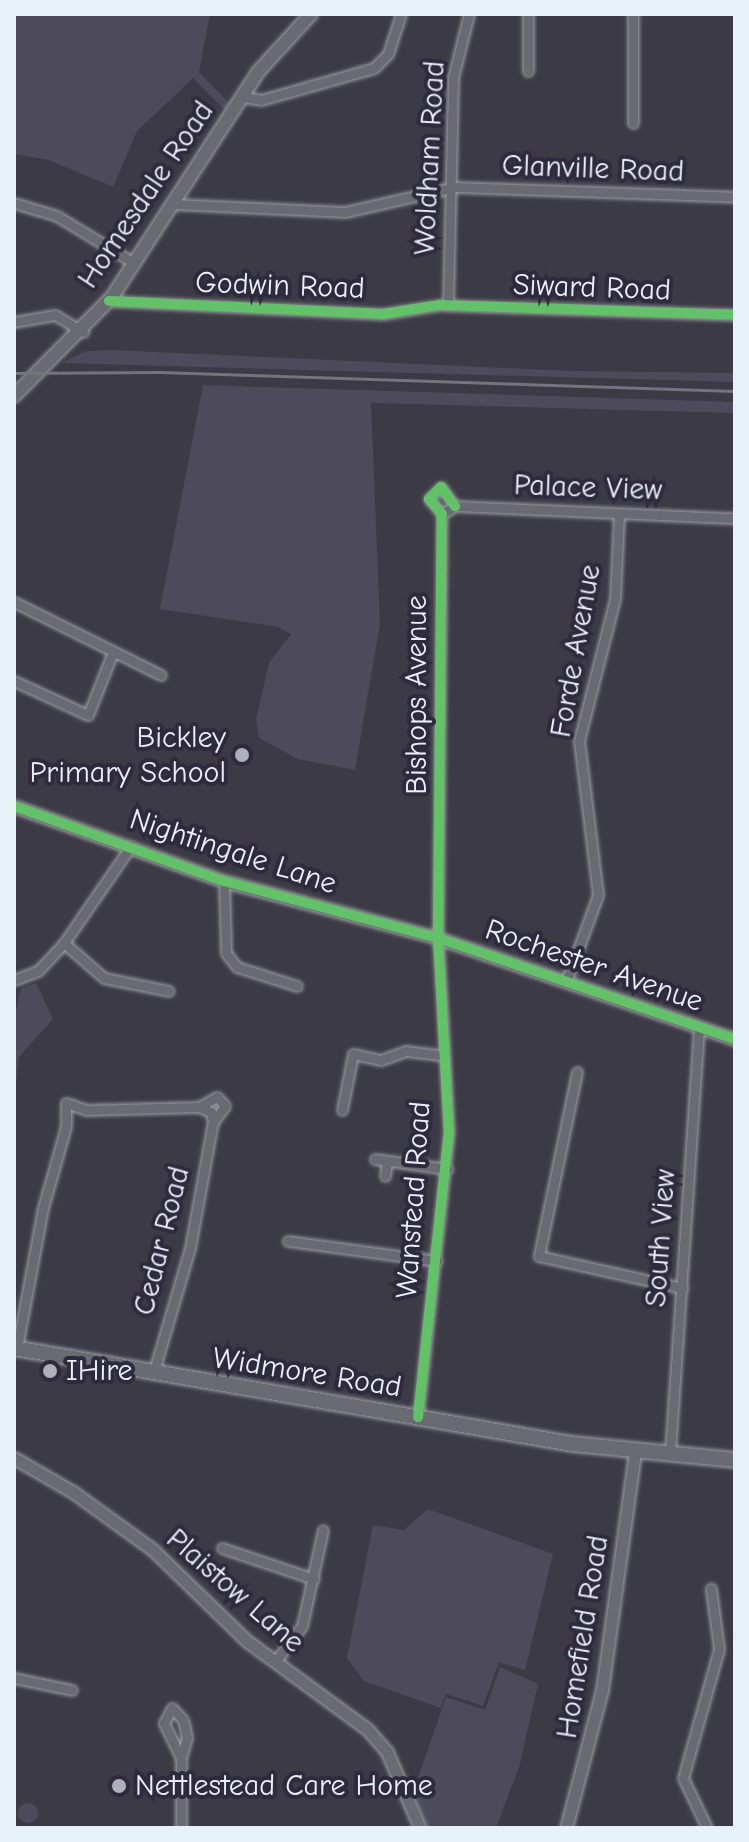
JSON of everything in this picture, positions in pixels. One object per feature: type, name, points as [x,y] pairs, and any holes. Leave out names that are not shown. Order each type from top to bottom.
[{"type":"main road","name":"Homesdale Road","points":[[14,396],[83,332],[109,301],[270,55],[311,14]]},
{"type":"main road","name":"Widmore Road","points":[[16,1348],[154,1371],[243,1391],[635,1451],[735,1460]]},
{"type":"street","points":[[243,97],[261,100],[374,68],[388,54],[401,14]]},
{"type":"street","name":"Woldham Road","points":[[448,305],[453,78],[469,14]]},
{"type":"street","points":[[528,14],[528,71]]},
{"type":"street","points":[[633,14],[633,123]]},
{"type":"street","name":"Glanville Road","points":[[173,204],[345,212],[450,189],[735,197]]},
{"type":"street","points":[[14,203],[57,216],[134,263]]},
{"type":"street","name":"Godwin Road","points":[[109,301],[383,314],[448,305]]},
{"type":"street","name":"Siward Road","points":[[448,305],[735,315]]},
{"type":"street","points":[[14,322],[55,315],[83,332]]},
{"type":"street","name":"Bishops Avenue","points":[[438,938],[442,514],[429,499],[434,490],[441,487],[455,506]]},
{"type":"street","points":[[442,514],[455,506]]},
{"type":"street","name":"Palace View","points":[[455,506],[735,518]]},
{"type":"street","name":"Forde Avenue","points":[[566,982],[597,904],[579,741],[615,599],[619,514]]},
{"type":"street","points":[[14,602],[161,675]]},
{"type":"street","points":[[14,681],[88,715],[113,652]]},
{"type":"street","name":"Nightingale Lane","points":[[14,806],[224,881],[438,938]]},
{"type":"street","points":[[14,980],[38,971],[64,943],[131,846]]},
{"type":"street","points":[[224,881],[226,953],[237,967],[297,986]]},
{"type":"street","name":"Rochester Avenue","points":[[438,938],[735,1039]]},
{"type":"street","name":"Wanstead Road","points":[[418,1417],[447,1169],[438,938]]},
{"type":"street","points":[[64,943],[104,978],[169,991]]},
{"type":"street","name":"South View","points":[[670,1453],[699,1027]]},
{"type":"street","points":[[342,1110],[353,1054],[381,1060],[406,1051],[444,1056]]},
{"type":"street","points":[[577,1072],[539,1256],[682,1288]]},
{"type":"street","name":"Cedar Road","points":[[154,1371],[190,1248],[213,1122],[223,1111],[222,1100],[211,1098],[199,1107]]},
{"type":"street","points":[[16,1348],[43,1208],[66,1126],[66,1103],[86,1110],[199,1107],[211,1112],[213,1122]]},
{"type":"street","points":[[66,1126],[86,1110]]},
{"type":"street","points":[[375,1159],[447,1169]]},
{"type":"street","points":[[385,1176],[387,1161]]},
{"type":"street","points":[[288,1241],[437,1261]]},
{"type":"street","name":"Homefield Road","points":[[566,1828],[602,1690],[635,1451]]},
{"type":"street","name":"Plaistow Lane","points":[[14,1458],[73,1492],[153,1550],[275,1662],[379,1741],[420,1828]]},
{"type":"street","points":[[275,1662],[298,1638],[323,1530]]},
{"type":"street","points":[[222,1548],[314,1579]]},
{"type":"street","points":[[707,1828],[683,1778],[719,1649],[711,1589]]},
{"type":"street","points":[[14,1678],[72,1690]]},
{"type":"street","points":[[181,1758],[181,1828]]},
{"type":"shaded area","points":[[14,14],[210,14],[199,72],[229,103],[225,110],[193,78],[137,131],[113,187],[49,160],[14,154]]},
{"type":"shaded area","points":[[87,351],[572,371],[735,373],[735,382],[61,363]]},
{"type":"shaded area","points":[[203,385],[735,402],[735,413],[371,403],[380,624],[355,770],[298,759],[259,738],[256,719],[269,663],[291,634],[278,627],[160,609]]},
{"type":"shaded area","points":[[36,983],[53,1019],[19,1057],[14,1099],[14,1019],[21,988]]},
{"type":"shaded area","points":[[428,1509],[553,1554],[525,1670],[499,1662],[483,1706],[446,1694],[441,1708],[364,1681],[347,1658],[373,1525],[404,1530]]},
{"type":"shaded area","points":[[500,1667],[538,1684],[519,1767],[496,1828],[429,1828],[413,1793],[446,1697],[485,1710]]},
{"type":"shaded area","points":[[28,1803],[35,1806],[38,1813],[35,1820],[28,1823],[21,1820],[18,1813],[21,1806]]},
{"type":"railway","points":[[14,373],[160,372],[735,391]]},
{"type":"cycle path","points":[[109,301],[383,314],[440,305],[735,315]]},
{"type":"cycle path","points":[[418,1417],[449,1133],[438,938],[442,514],[429,499],[441,487],[455,506]]},
{"type":"cycle path","points":[[14,806],[224,881],[438,938],[735,1039]]},
{"type":"place","name":"Bickley Primary School","points":[[242,755]]},
{"type":"place","name":"IHire","points":[[50,1371]]},
{"type":"place","name":"Nettlestead Care Home","points":[[119,1786]]}]
